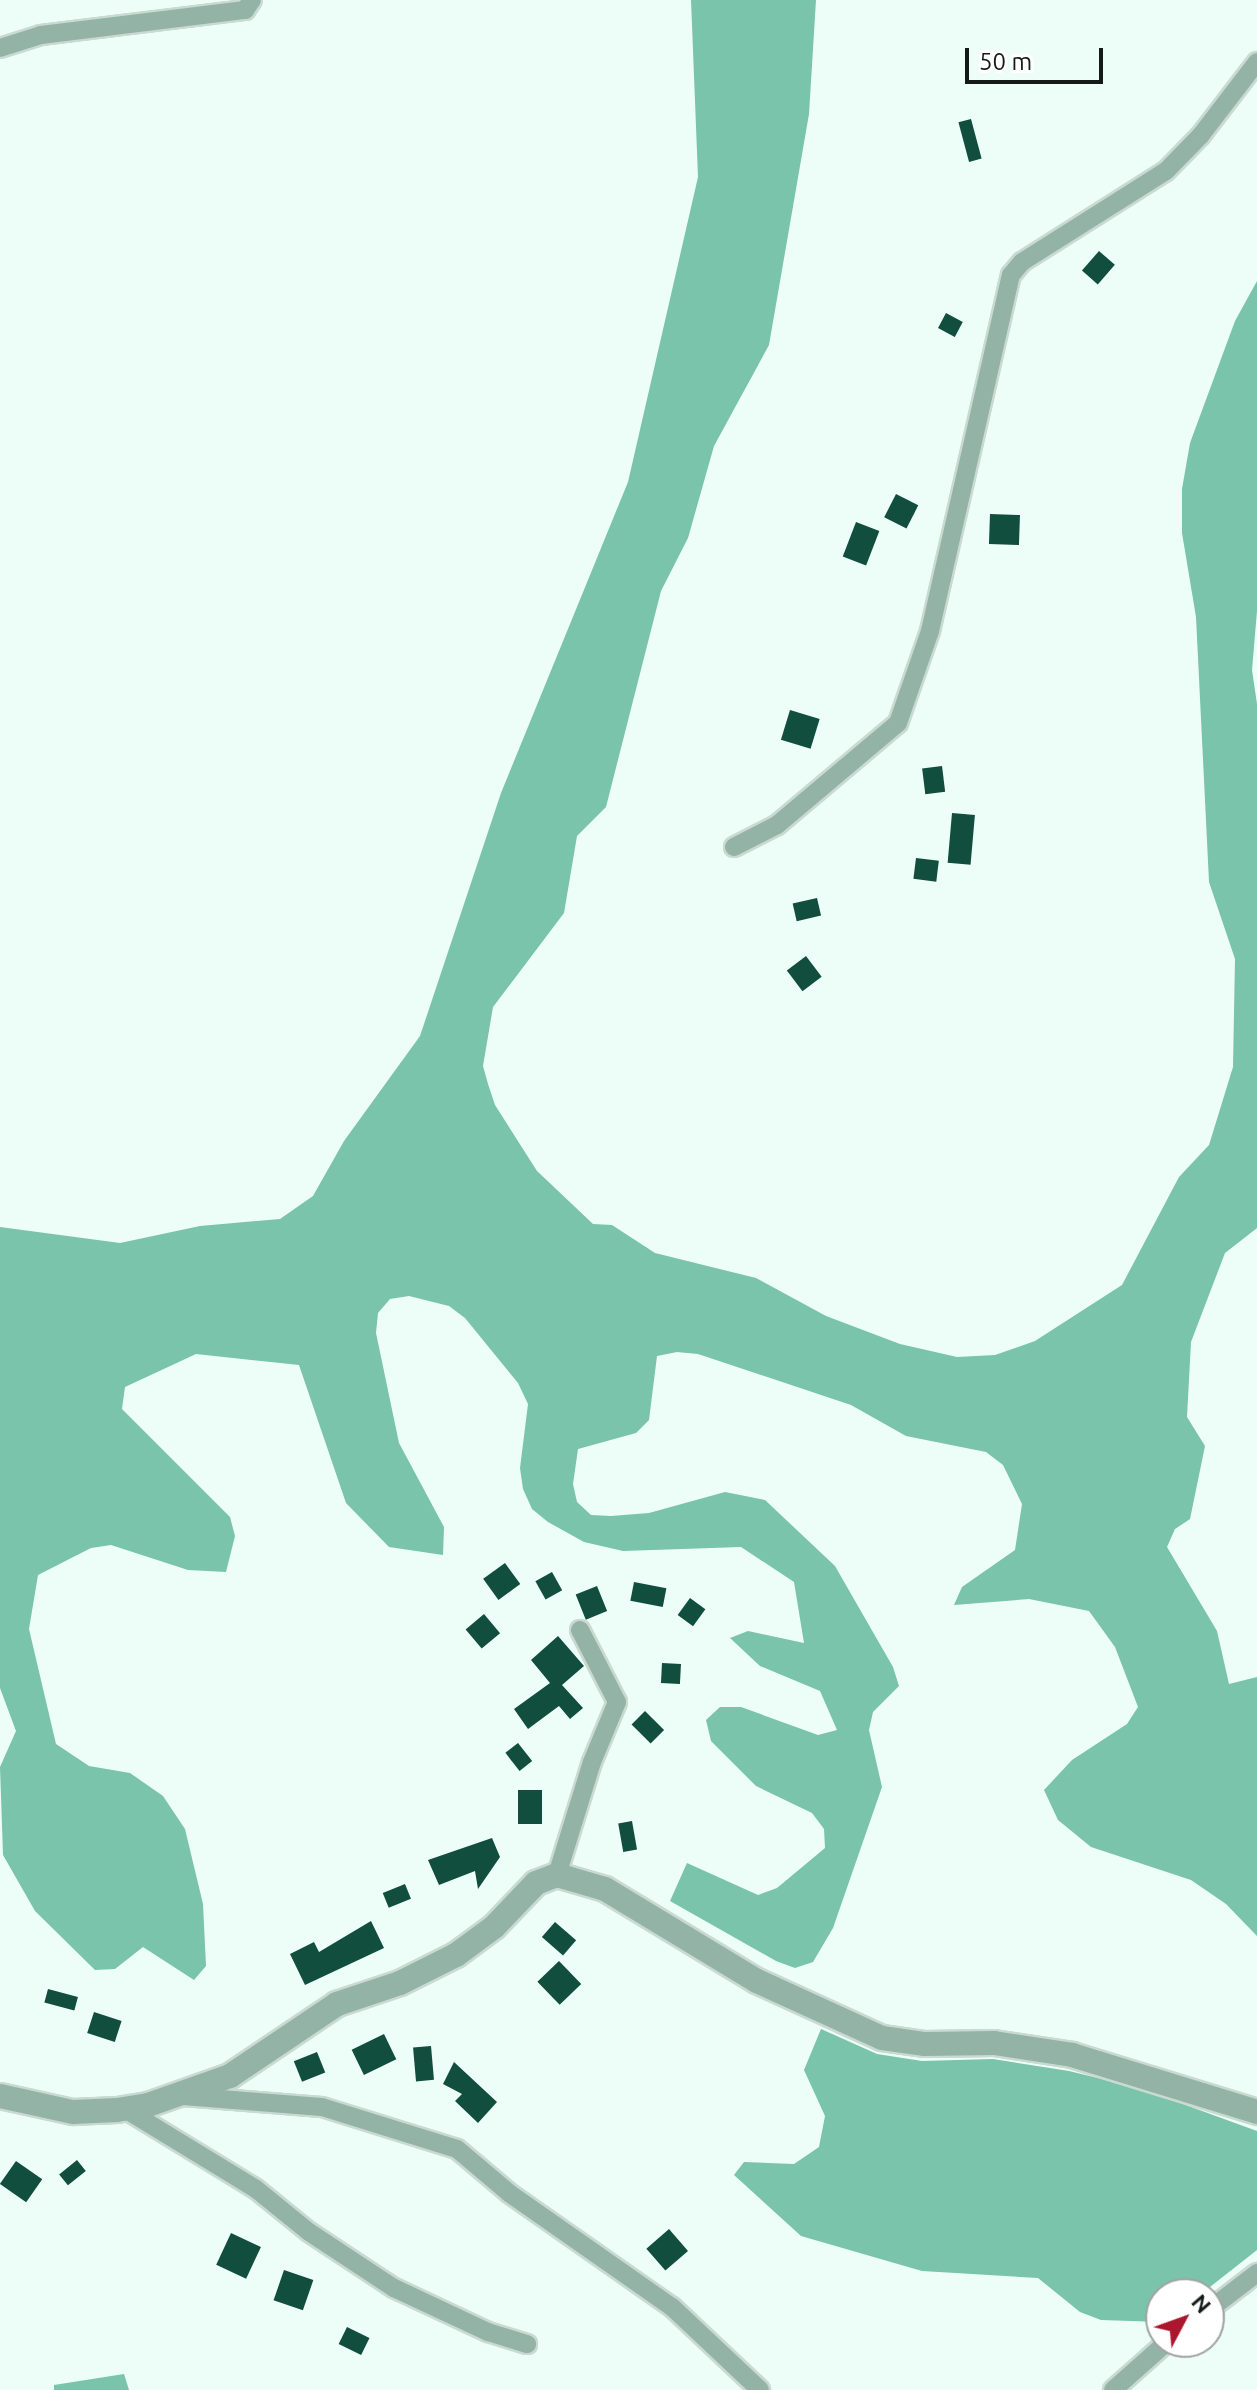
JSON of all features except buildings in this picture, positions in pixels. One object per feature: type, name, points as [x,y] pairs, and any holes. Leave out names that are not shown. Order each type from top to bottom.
[{"type":"street","points":[[0,48],[41,35],[245,10],[252,0]]},
{"type":"street","points":[[734,847],[777,825],[898,723],[930,631],[1011,275],[1022,262],[1166,171],[1201,135],[1257,62]]},
{"type":"street","points":[[557,1875],[592,1762],[617,1702],[580,1630]]},
{"type":"street","points":[[0,2096],[73,2112],[125,2109],[176,2096],[268,2055],[337,2004],[400,1983],[456,1955],[494,1927],[536,1883],[557,1875],[605,1889],[757,1981],[882,2038],[924,2044],[994,2043],[1072,2055],[1257,2112]]},
{"type":"street","points":[[176,2096],[322,2107],[457,2149],[509,2193],[672,2307],[760,2390]]},
{"type":"street","points":[[125,2109],[256,2189],[309,2232],[394,2288],[488,2332],[527,2344]]},
{"type":"street","points":[[1225,2298],[1257,2273]]},
{"type":"street","points":[[1113,2390],[1149,2358]]},
{"type":"green space","points":[[691,0],[816,0],[809,114],[769,345],[714,446],[688,538],[661,591],[606,807],[577,836],[564,913],[493,1007],[483,1066],[488,1084],[495,1105],[537,1171],[593,1224],[612,1225],[655,1253],[756,1278],[826,1316],[900,1344],[957,1357],[995,1355],[1035,1341],[1122,1285],[1179,1177],[1209,1145],[1233,1067],[1235,959],[1209,882],[1196,617],[1182,533],[1182,489],[1190,443],[1235,321],[1257,281],[1257,611],[1252,670],[1257,704],[1257,1228],[1225,1253],[1191,1342],[1187,1417],[1205,1446],[1190,1519],[1175,1529],[1167,1547],[1217,1631],[1229,1684],[1257,1677],[1257,1936],[1226,1904],[1191,1880],[1091,1847],[1058,1820],[1044,1790],[1072,1760],[1127,1724],[1138,1707],[1115,1647],[1089,1611],[1029,1599],[954,1605],[962,1587],[1015,1550],[1022,1504],[1003,1465],[986,1452],[906,1436],[851,1405],[698,1354],[677,1352],[657,1356],[649,1420],[636,1433],[578,1449],[573,1484],[577,1502],[591,1515],[611,1516],[649,1513],[725,1492],[765,1500],[835,1566],[893,1667],[899,1686],[873,1712],[869,1730],[882,1787],[833,1928],[813,1962],[795,1968],[776,1961],[670,1901],[687,1863],[758,1895],[777,1888],[825,1848],[824,1829],[812,1813],[756,1786],[711,1741],[706,1720],[720,1707],[741,1707],[818,1735],[837,1730],[820,1691],[760,1666],[730,1638],[748,1631],[804,1643],[794,1582],[741,1547],[623,1551],[584,1542],[548,1522],[532,1509],[523,1489],[520,1468],[528,1404],[518,1383],[465,1318],[449,1306],[409,1296],[390,1299],[378,1313],[376,1333],[399,1443],[444,1527],[443,1555],[389,1547],[346,1503],[299,1365],[196,1354],[125,1387],[122,1409],[230,1517],[235,1536],[226,1572],[188,1570],[111,1545],[91,1548],[38,1575],[29,1629],[56,1744],[89,1766],[130,1773],[163,1796],[185,1829],[203,1904],[206,1966],[194,1980],[143,1947],[115,1969],[95,1970],[35,1911],[3,1855],[0,1767],[16,1731],[0,1688],[0,1227],[120,1243],[200,1226],[280,1219],[313,1196],[344,1141],[420,1036],[501,793],[628,482],[698,177]]},
{"type":"green space","points":[[821,2029],[877,2054],[922,2061],[993,2059],[1069,2071],[1139,2088],[1257,2131],[1257,2250],[1221,2278],[1145,2278],[1145,2321],[1101,2320],[1080,2312],[1038,2278],[922,2271],[801,2236],[734,2175],[744,2162],[794,2164],[819,2147],[825,2116],[804,2070]]},
{"type":"green space","points":[[124,2374],[129,2390],[54,2390],[54,2385]]}]
